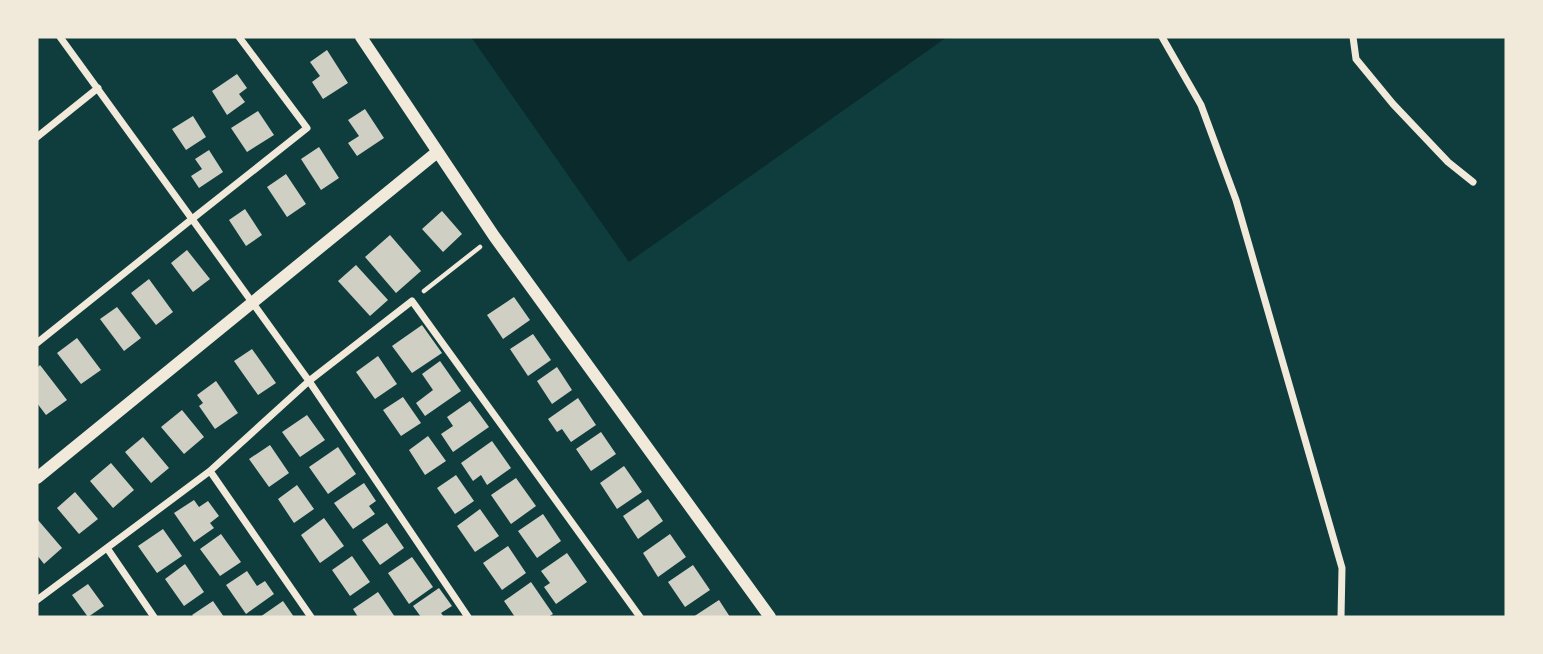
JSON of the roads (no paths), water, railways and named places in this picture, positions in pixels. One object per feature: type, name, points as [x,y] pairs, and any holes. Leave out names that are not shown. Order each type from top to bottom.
[{"type":"street","points":[[60,37],[309,381],[468,617]]},
{"type":"street","points":[[37,343],[307,128],[239,37]]},
{"type":"street","points":[[360,37],[494,236],[769,617]]},
{"type":"street","points":[[1162,37],[1201,105],[1236,200],[1342,568],[1341,617]]},
{"type":"street","points":[[1353,37],[1356,59],[1393,104],[1448,162],[1473,182]]},
{"type":"street","points":[[37,137],[98,88]]},
{"type":"street","points":[[37,478],[436,153]]},
{"type":"street","points":[[37,600],[210,471],[309,381],[412,301],[640,617]]},
{"type":"street","points":[[210,471],[311,617]]},
{"type":"street","points":[[107,548],[154,617]]},
{"type":"water","points":[[471,37],[947,37],[629,262]]}]
